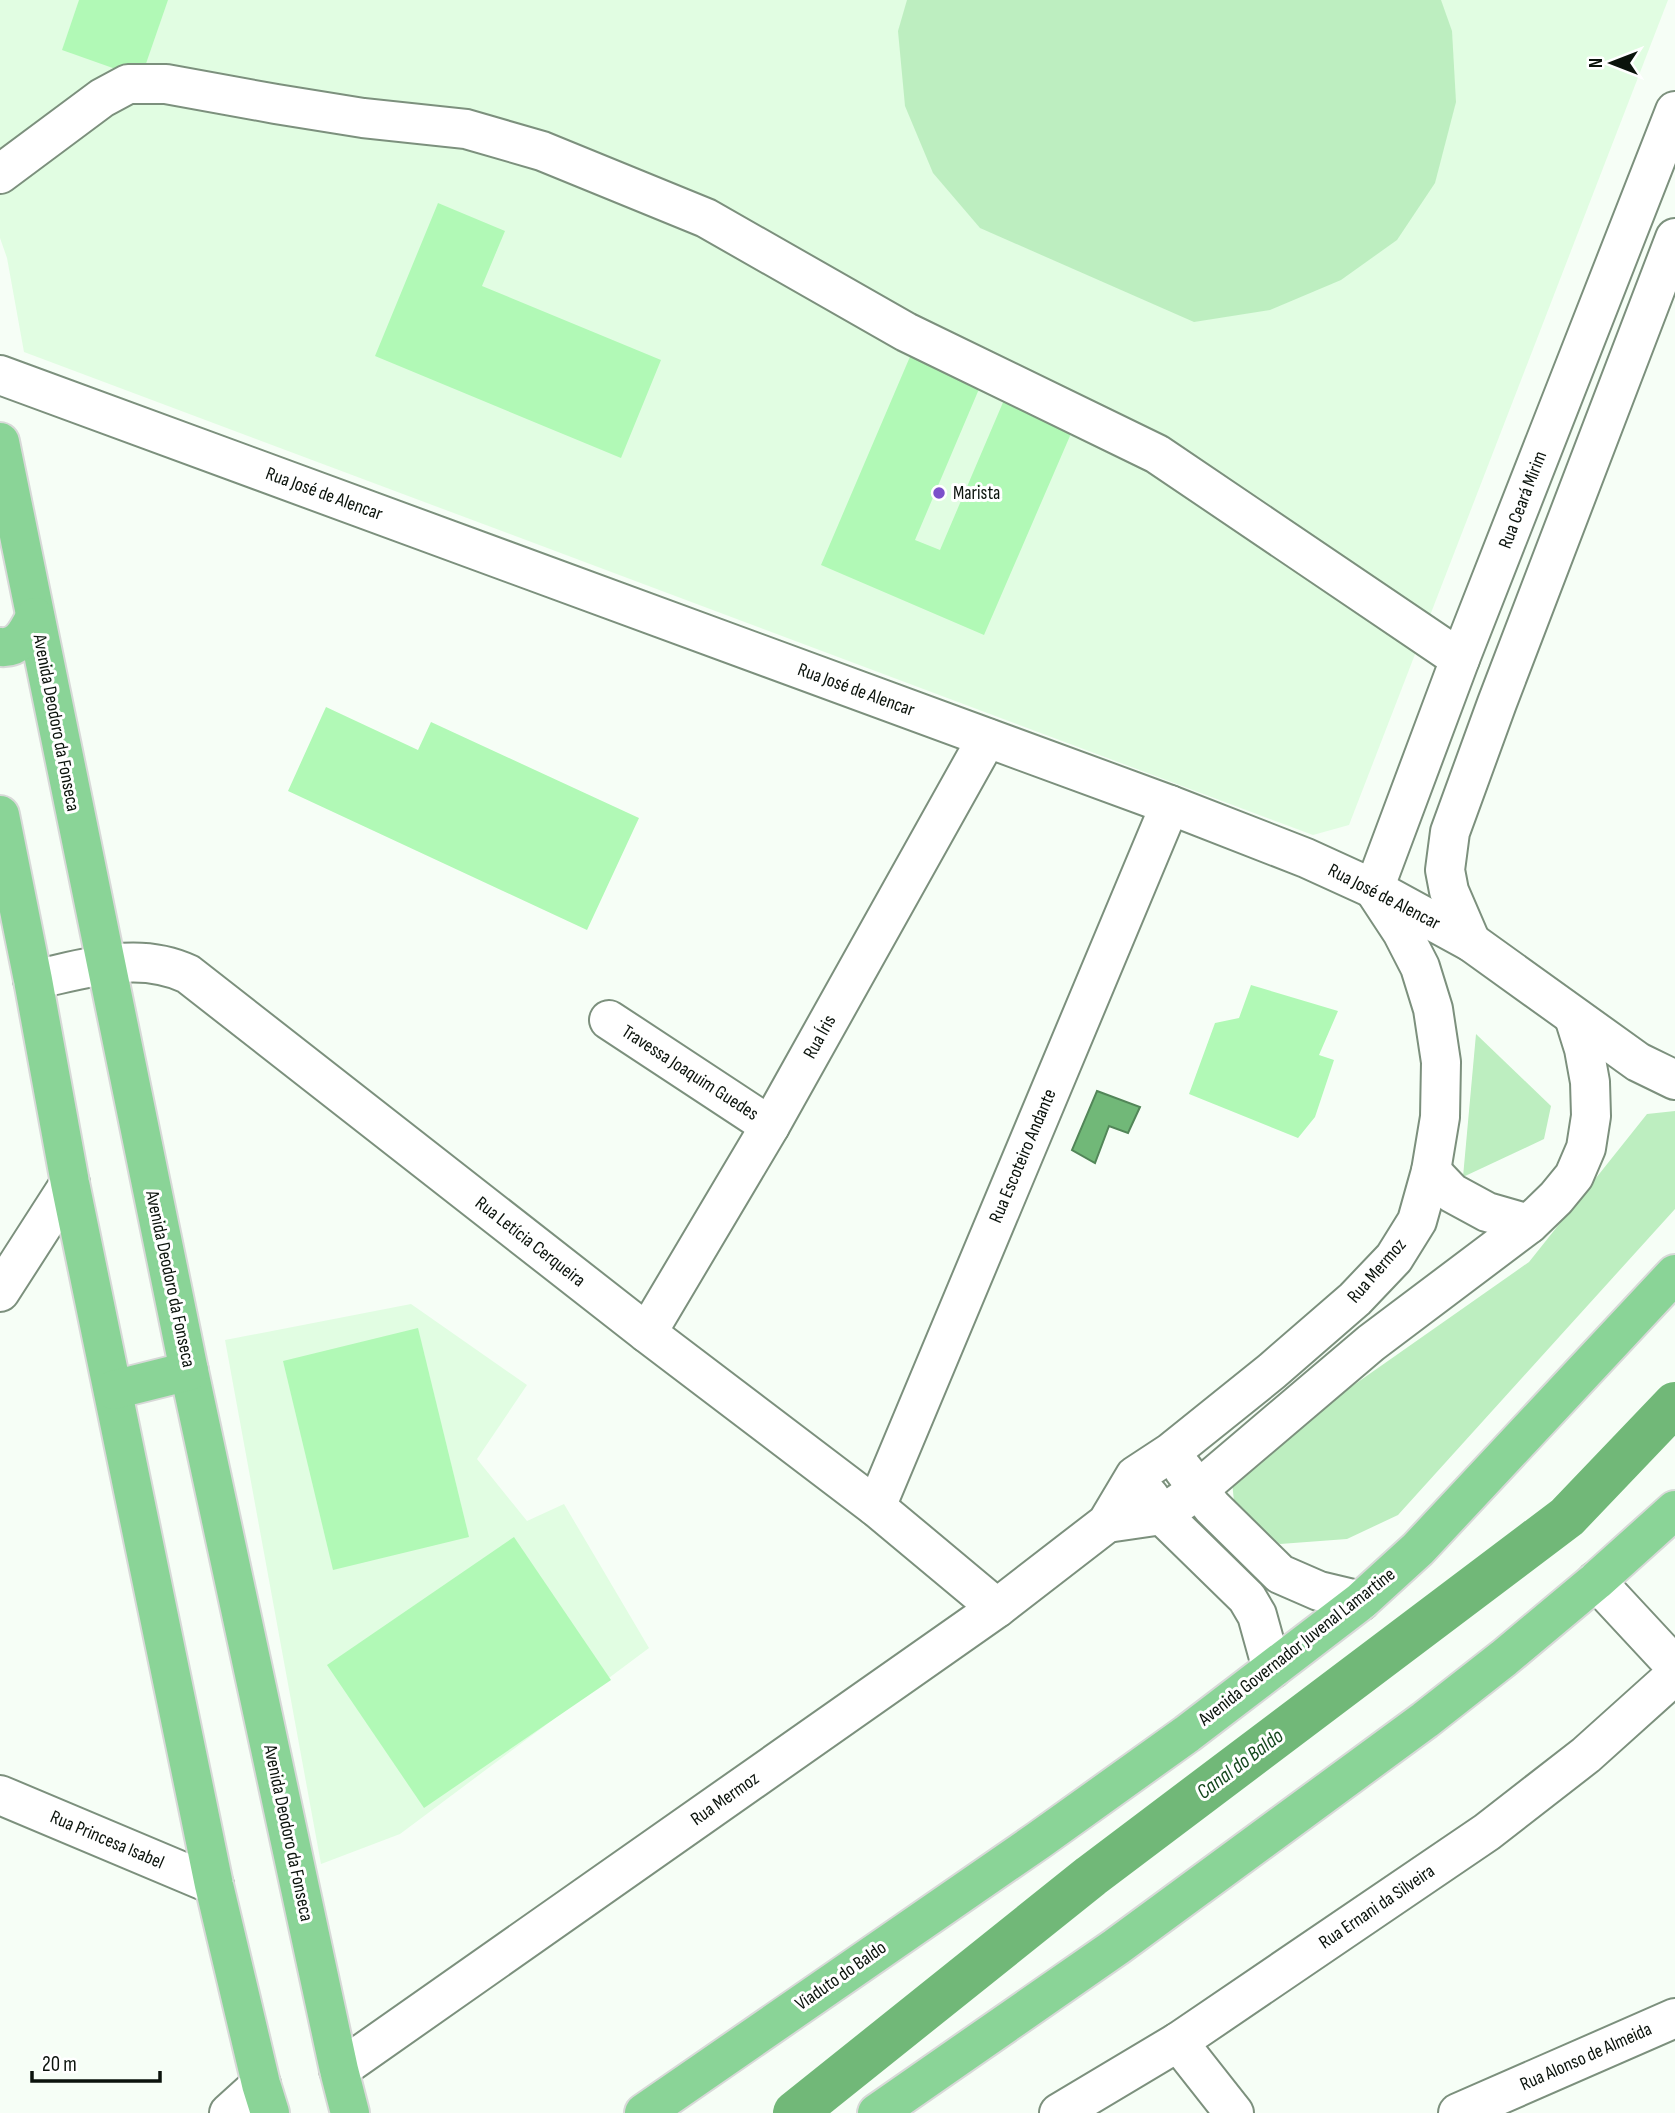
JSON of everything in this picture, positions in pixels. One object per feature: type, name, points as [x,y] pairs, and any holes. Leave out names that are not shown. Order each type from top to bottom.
[{"type":"main road","name":"Avenida Deodoro da Fonseca","points":[[0,442],[189,1371],[350,2113]]},
{"type":"main road","points":[[0,648],[7,648],[24,638],[35,617]]},
{"type":"main road","points":[[0,815],[70,1183],[214,1885],[266,2098]]},
{"type":"main road","name":"Avenida Governador Juvenal Lamartine","points":[[1039,1840],[1187,1734],[1361,1601],[1418,1549],[1675,1274]]},
{"type":"main road","points":[[113,1390],[189,1371]]},
{"type":"main road","points":[[877,2113],[1116,1947],[1425,1720],[1504,1658],[1675,1510]]},
{"type":"main road","name":"Viaduto do Baldo","points":[[643,2113],[1039,1840]]},
{"type":"street","points":[[0,174],[102,98],[128,84],[166,84],[363,118],[466,129],[542,151],[706,218],[906,332],[1157,454],[1460,659]]},
{"type":"street","name":"Rua Ceará Mirim","points":[[1374,889],[1460,659],[1660,190],[1675,111]]},
{"type":"street","points":[[1471,942],[1449,891],[1445,870],[1450,832],[1675,238]]},
{"type":"street","name":"Rua José de Alencar","points":[[0,375],[1170,805],[1306,858],[1374,889],[1471,942],[1638,1062],[1675,1080]]},
{"type":"street","name":"Rua Íris","points":[[647,1333],[770,1126],[987,738]]},
{"type":"street","name":"Rua Escoteiro Andante","points":[[876,1507],[1170,805]]},
{"type":"street","name":"Rua Mermoz","points":[[339,2070],[997,1608],[1107,1523],[1135,1476],[1170,1453],[1272,1371],[1355,1300],[1394,1258],[1417,1221],[1431,1171],[1440,1117],[1441,1062],[1433,1009],[1420,967],[1402,932],[1374,889]]},
{"type":"street","name":"Rua Letícia Cerqueira","points":[[33,980],[106,965],[149,962],[161,963],[188,974],[647,1333],[876,1507],[997,1608]]},
{"type":"street","points":[[1107,1523],[1162,1516],[1199,1489],[1371,1343],[1529,1224],[1556,1198],[1574,1176],[1586,1147],[1591,1116],[1590,1082],[1574,1017]]},
{"type":"street","name":"Travessa Joaquim Guedes","points":[[609,1020],[770,1126]]},
{"type":"street","points":[[1431,1171],[1452,1193],[1487,1212],[1529,1224]]},
{"type":"street","points":[[0,1292],[70,1183]]},
{"type":"street","points":[[1170,1453],[1212,1507],[1280,1574],[1319,1591],[1361,1601]]},
{"type":"street","points":[[1135,1476],[1162,1516],[1247,1598],[1257,1615],[1272,1670]]},
{"type":"street","points":[[1595,1581],[1675,1667]]},
{"type":"street","name":"Rua Ernani da Silveira","points":[[1059,2113],[1178,2042],[1487,1832],[1586,1755],[1675,1675]]},
{"type":"street","name":"Rua Princesa Isabel","points":[[0,1796],[214,1885]]},
{"type":"street","name":"Rua Alonso de Almeida","points":[[1458,2113],[1675,2018]]},
{"type":"street","points":[[1178,2042],[1234,2113]]},
{"type":"street","points":[[229,2113],[266,2098]]},
{"type":"shaded area","name":"Marista","points":[[0,0],[1668,0],[1349,825],[1313,835],[24,352],[7,258],[0,238]]},
{"type":"shaded area","points":[[907,0],[1441,0],[1452,31],[1456,102],[1435,183],[1397,240],[1341,280],[1270,310],[1194,322],[980,228],[933,173],[905,106],[898,31]]},
{"type":"shaded area","points":[[1476,1034],[1551,1106],[1544,1139],[1463,1177]]},
{"type":"shaded area","points":[[1097,1091],[1140,1107],[1128,1133],[1109,1126],[1095,1163],[1072,1150]]},
{"type":"shaded area","points":[[1675,1111],[1675,1209],[1398,1515],[1347,1539],[1280,1544],[1235,1512],[1231,1471],[1529,1262],[1647,1114]]},
{"type":"shaded area","points":[[411,1304],[527,1385],[477,1459],[527,1521],[564,1504],[649,1648],[400,1834],[321,1864],[225,1340]]},
{"type":"building","points":[[79,0],[168,0],[141,78],[62,50]]},
{"type":"building","points":[[438,203],[505,231],[482,286],[661,360],[621,458],[375,356]]},
{"type":"building","points":[[912,352],[982,382],[915,540],[940,550],[1007,393],[1076,422],[984,635],[821,565]]},
{"type":"building","points":[[326,707],[418,750],[431,722],[639,818],[587,930],[288,791]]},
{"type":"building","points":[[1251,985],[1338,1011],[1319,1055],[1334,1060],[1315,1117],[1298,1138],[1189,1094],[1215,1023],[1239,1018]]},
{"type":"building","points":[[418,1328],[469,1537],[333,1570],[283,1361]]},
{"type":"building","points":[[514,1537],[611,1680],[424,1808],[327,1665]]},
{"type":"waterway","name":"Canal do Baldo","points":[[795,2113],[1091,1876],[1567,1517],[1675,1404]]},
{"type":"place","name":"Marista","points":[[939,493]]}]
